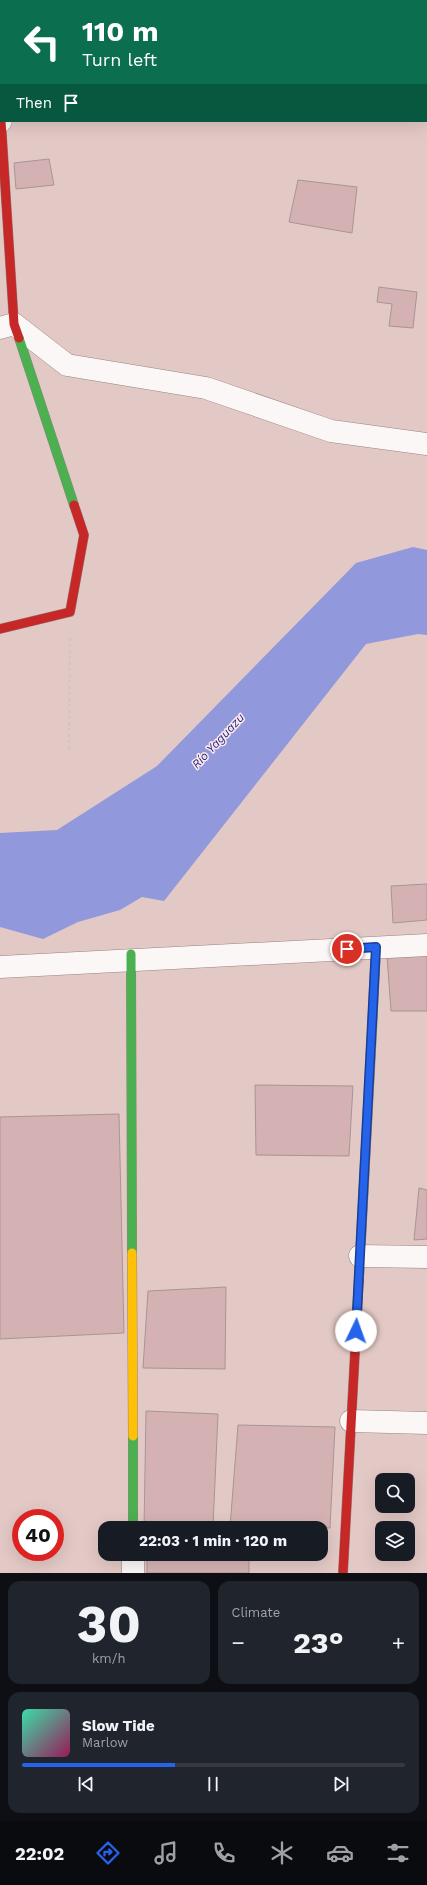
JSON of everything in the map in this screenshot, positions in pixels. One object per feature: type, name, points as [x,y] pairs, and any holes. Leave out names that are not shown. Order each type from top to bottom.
[{"type":"street","points":[[0,629],[70,612],[84,535],[7,326],[1,122]]},
{"type":"street","points":[[7,326],[67,365],[206,388],[331,430],[427,444]]},
{"type":"street","points":[[0,967],[427,945]]},
{"type":"street","points":[[343,1573],[376,947]]},
{"type":"street","points":[[131,954],[132,1521]]},
{"type":"street","points":[[360,1256],[427,1256]]},
{"type":"street","points":[[351,1421],[427,1423]]},
{"type":"street","points":[[133,1561],[133,1573]]},
{"type":"path","points":[[69,749],[70,612]]},
{"type":"water","name":"Río Yaguazu","points":[[413,547],[427,550],[427,635],[418,634],[366,644],[164,901],[142,897],[120,910],[78,922],[43,939],[0,927],[0,833],[57,830],[157,766],[356,563]]},
{"type":"building","points":[[49,159],[54,185],[16,189],[14,163]]},
{"type":"building","points":[[298,180],[357,187],[352,233],[289,222]]},
{"type":"building","points":[[379,287],[417,292],[413,328],[389,326],[392,304],[377,302]]},
{"type":"building","points":[[427,884],[427,920],[393,923],[391,886]]},
{"type":"building","points":[[427,954],[427,1011],[391,1011],[387,956]]},
{"type":"building","points":[[255,1085],[353,1086],[349,1156],[256,1155]]},
{"type":"building","points":[[119,1114],[124,1333],[0,1339],[0,1117]]},
{"type":"building","points":[[419,1188],[427,1190],[427,1239],[414,1240]]},
{"type":"building","points":[[226,1287],[225,1369],[143,1368],[148,1291]]},
{"type":"building","points":[[146,1411],[218,1414],[213,1521],[144,1521]]},
{"type":"building","points":[[238,1425],[335,1427],[330,1528],[328,1528],[328,1521],[230,1521]]},
{"type":"building","points":[[147,1561],[249,1561],[249,1573],[147,1573]]},
{"type":"traffic: fast","points":[[19,338],[74,505]]},
{"type":"traffic: fast","points":[[372,1031],[376,947]]},
{"type":"traffic: fast","points":[[131,954],[132,1253]]},
{"type":"traffic: fast","points":[[133,1436],[133,1521]]},
{"type":"traffic: slow","points":[[359,1278],[372,1031]]},
{"type":"traffic: slow","points":[[132,1253],[133,1436]]},
{"type":"traffic: jam","points":[[1,122],[14,324],[19,338]]},
{"type":"traffic: jam","points":[[0,629],[70,612],[84,535],[74,505]]},
{"type":"traffic: jam","points":[[343,1573],[359,1278]]},
{"type":"route","points":[[347,949],[376,947],[356,1331]]}]
